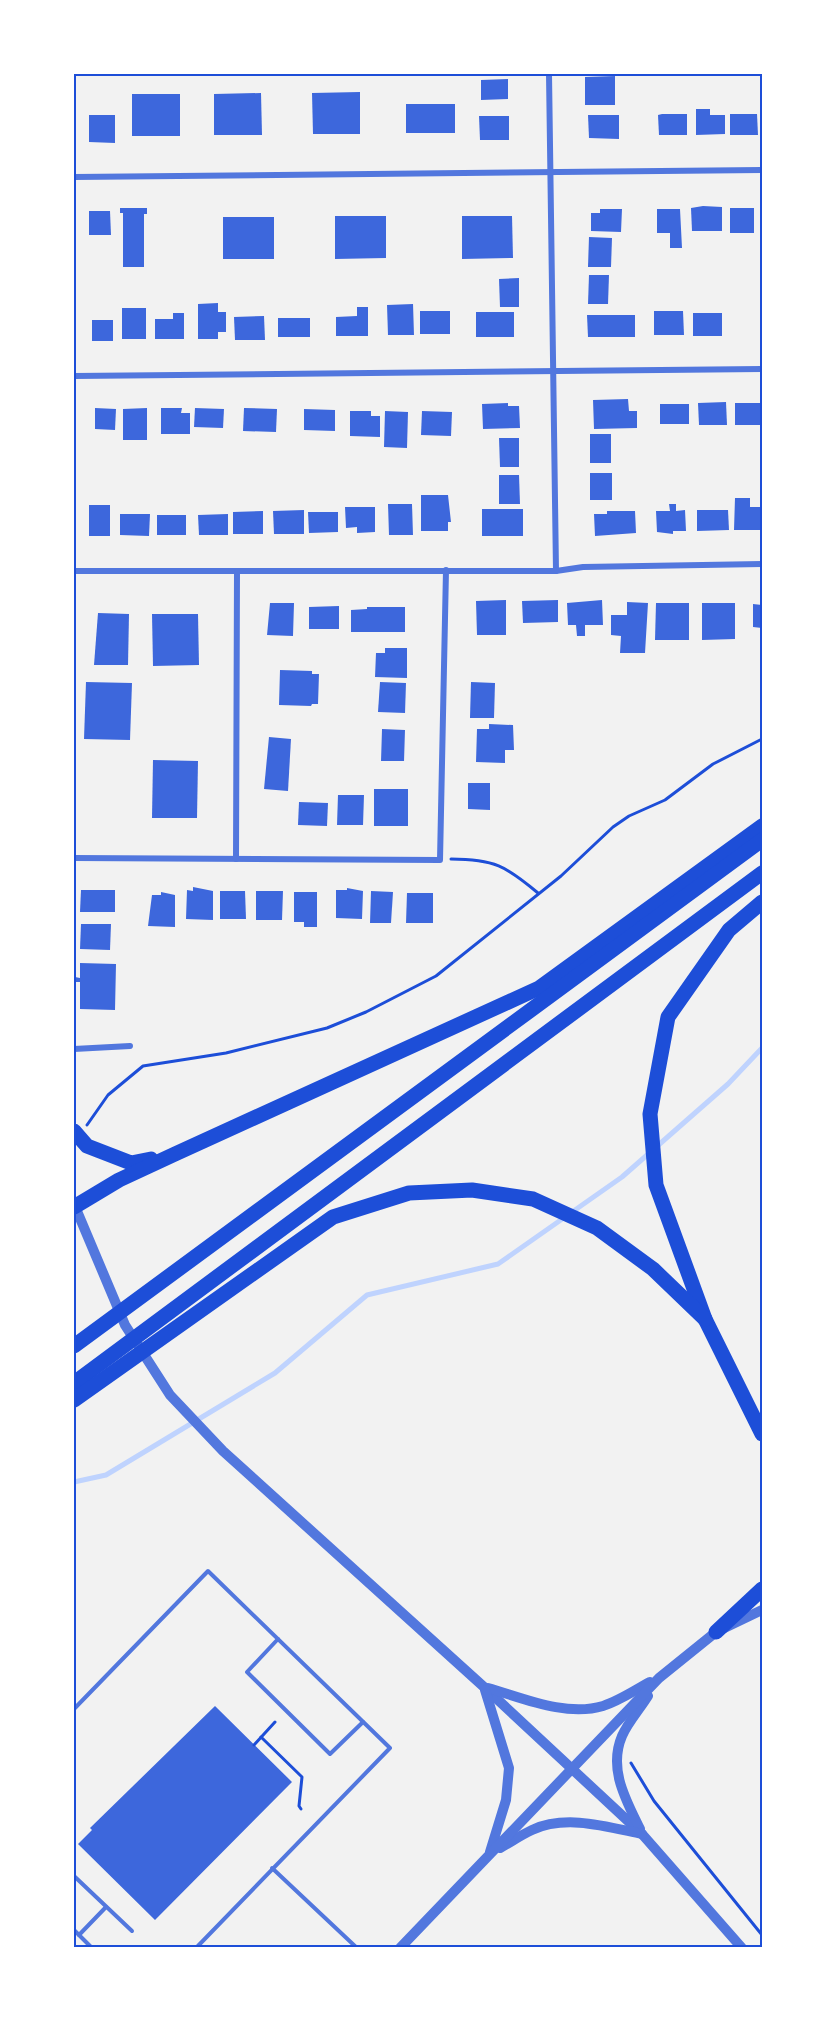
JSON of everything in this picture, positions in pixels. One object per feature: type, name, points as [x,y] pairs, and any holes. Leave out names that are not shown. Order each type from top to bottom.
[{"type":"highway","points":[[74,1206],[119,1180],[539,988],[762,826]]},
{"type":"highway","points":[[74,1346],[762,840]]},
{"type":"highway","points":[[74,1383],[762,873]]},
{"type":"highway","points":[[762,902],[729,930],[668,1017],[650,1114],[656,1185],[705,1319],[762,1434]]},
{"type":"highway","points":[[76,1135],[87,1146],[131,1163],[175,1154]]},
{"type":"highway","points":[[74,1400],[333,1217],[409,1193],[472,1190],[533,1199],[597,1228],[653,1269],[705,1319]]},
{"type":"highway","points":[[716,1632],[762,1589]]},
{"type":"street","points":[[549,74],[555,370],[556,571]]},
{"type":"street","points":[[74,177],[762,170]]},
{"type":"street","points":[[74,376],[762,369]]},
{"type":"street","points":[[74,571],[556,571],[583,567],[762,564]]},
{"type":"street","points":[[74,858],[440,860],[446,570]]},
{"type":"street","points":[[236,859],[237,572]]},
{"type":"street","points":[[74,1049],[129,1046]]},
{"type":"street","points":[[74,1206],[125,1325],[170,1395],[223,1451],[484,1687],[642,1834],[742,1947]]},
{"type":"street","points":[[400,1947],[490,1855],[570,1767],[659,1678],[716,1632],[762,1610]]},
{"type":"street","points":[[484,1687],[550,1706],[574,1708],[603,1706],[659,1678]]},
{"type":"street","points":[[642,1834],[620,1788],[616,1761],[622,1736],[659,1678]]},
{"type":"street","points":[[484,1687],[509,1768],[506,1800],[490,1855]]},
{"type":"street","points":[[490,1855],[534,1829],[556,1822],[591,1824],[642,1834]]},
{"type":"lane","points":[[74,1709],[208,1571],[390,1748],[196,1947]]},
{"type":"lane","points":[[278,1639],[247,1672],[330,1754],[363,1722]]},
{"type":"lane","points":[[272,1868],[357,1947]]},
{"type":"lane","points":[[74,1876],[132,1931]]},
{"type":"lane","points":[[79,1935],[106,1907]]},
{"type":"lane","points":[[74,1930],[92,1947]]},
{"type":"path","points":[[76,1135],[108,1095],[143,1066],[268,1044],[346,1021],[436,976],[579,859],[598,838],[621,822],[665,800],[713,764],[762,739]]},
{"type":"path","points":[[440,860],[490,862],[510,869],[538,893]]},
{"type":"path","points":[[254,1745],[275,1722]]},
{"type":"path","points":[[261,1737],[302,1777],[299,1806],[301,1809]]},
{"type":"path","points":[[627,1760],[635,1766],[654,1801],[762,1935]]},
{"type":"building","points":[[615,76],[615,105],[585,105],[585,77]]},
{"type":"building","points":[[508,79],[508,99],[481,100],[481,80]]},
{"type":"building","points":[[360,92],[360,134],[313,134],[312,93]]},
{"type":"building","points":[[261,93],[262,135],[214,135],[214,94]]},
{"type":"building","points":[[132,94],[180,94],[180,136],[132,136]]},
{"type":"building","points":[[406,104],[455,104],[455,133],[406,133]]},
{"type":"building","points":[[696,109],[710,109],[710,115],[725,115],[725,134],[696,135]]},
{"type":"building","points":[[687,114],[687,135],[659,135],[658,115]]},
{"type":"building","points":[[730,114],[757,114],[758,135],[730,135]]},
{"type":"building","points":[[89,115],[115,115],[115,143],[89,142]]},
{"type":"building","points":[[588,115],[619,115],[619,139],[589,138]]},
{"type":"building","points":[[479,116],[509,116],[509,140],[480,140]]},
{"type":"building","points":[[722,207],[722,231],[692,231],[691,208]]},
{"type":"building","points":[[120,208],[147,208],[147,214],[144,214],[144,267],[123,267],[123,213],[120,213]]},
{"type":"building","points":[[730,208],[754,208],[754,233],[730,233]]},
{"type":"building","points":[[600,209],[622,209],[621,232],[591,231],[591,213],[600,213]]},
{"type":"building","points":[[657,209],[680,209],[682,248],[670,248],[670,233],[657,233]]},
{"type":"building","points":[[89,211],[110,211],[111,235],[89,235]]},
{"type":"building","points":[[335,216],[386,216],[386,258],[335,259]]},
{"type":"building","points":[[462,216],[512,216],[513,258],[462,259]]},
{"type":"building","points":[[223,217],[274,217],[274,259],[223,259]]},
{"type":"building","points":[[589,237],[612,238],[611,267],[588,267]]},
{"type":"building","points":[[589,275],[609,275],[608,304],[588,304]]},
{"type":"building","points":[[519,278],[519,307],[500,307],[499,279]]},
{"type":"building","points":[[218,303],[218,312],[226,312],[226,332],[218,332],[218,339],[198,339],[198,304]]},
{"type":"building","points":[[413,304],[414,335],[388,335],[387,305]]},
{"type":"building","points":[[357,307],[368,307],[368,336],[336,336],[336,317],[357,316]]},
{"type":"building","points":[[122,308],[146,308],[146,339],[122,339]]},
{"type":"building","points":[[420,311],[450,311],[450,334],[420,334]]},
{"type":"building","points":[[654,311],[683,311],[684,335],[654,335]]},
{"type":"building","points":[[476,312],[514,312],[514,337],[476,337]]},
{"type":"building","points":[[173,313],[184,313],[184,339],[155,339],[155,319],[173,319]]},
{"type":"building","points":[[693,313],[722,313],[722,336],[693,336]]},
{"type":"building","points":[[587,315],[635,315],[635,337],[588,337]]},
{"type":"building","points":[[264,316],[265,340],[235,340],[234,317]]},
{"type":"building","points":[[278,318],[310,318],[310,337],[278,337]]},
{"type":"building","points":[[92,320],[113,320],[113,341],[92,341]]},
{"type":"building","points":[[628,399],[629,411],[637,411],[637,428],[594,429],[593,400]]},
{"type":"building","points":[[726,402],[727,425],[699,425],[698,403]]},
{"type":"building","points":[[508,403],[508,406],[519,406],[520,428],[483,429],[482,404]]},
{"type":"building","points":[[735,403],[762,403],[762,425],[735,425]]},
{"type":"building","points":[[660,404],[689,404],[689,424],[660,424]]},
{"type":"building","points":[[95,408],[116,409],[115,430],[95,429]]},
{"type":"building","points":[[147,408],[147,440],[123,440],[123,409]]},
{"type":"building","points":[[161,408],[182,408],[181,413],[190,413],[190,434],[161,434]]},
{"type":"building","points":[[195,408],[224,409],[223,428],[194,427]]},
{"type":"building","points":[[244,408],[277,409],[276,432],[243,431]]},
{"type":"building","points":[[304,409],[335,410],[335,431],[304,430]]},
{"type":"building","points":[[350,411],[371,411],[371,416],[380,416],[380,437],[350,436]]},
{"type":"building","points":[[385,411],[408,412],[407,448],[384,447]]},
{"type":"building","points":[[422,411],[452,412],[451,436],[421,435]]},
{"type":"building","points":[[590,434],[611,434],[611,463],[590,463]]},
{"type":"building","points":[[499,438],[519,438],[519,467],[500,467]]},
{"type":"building","points":[[590,473],[612,473],[612,500],[590,500]]},
{"type":"building","points":[[499,475],[519,475],[520,504],[499,504]]},
{"type":"building","points":[[421,495],[448,495],[451,522],[448,522],[448,531],[421,531]]},
{"type":"building","points":[[735,498],[750,498],[750,507],[762,507],[762,530],[734,530]]},
{"type":"building","points":[[388,504],[412,504],[413,535],[389,535]]},
{"type":"building","points":[[669,504],[676,504],[676,511],[685,510],[686,531],[673,531],[673,534],[657,532],[656,511],[670,511]]},
{"type":"building","points":[[89,505],[110,505],[110,536],[89,536]]},
{"type":"building","points":[[345,507],[375,507],[375,532],[357,533],[357,527],[346,528]]},
{"type":"building","points":[[482,509],[523,509],[523,536],[482,536]]},
{"type":"building","points":[[304,510],[304,534],[274,534],[273,511]]},
{"type":"building","points":[[697,510],[728,510],[729,530],[697,531]]},
{"type":"building","points":[[263,511],[263,534],[233,534],[233,512]]},
{"type":"building","points":[[607,511],[635,511],[636,533],[595,536],[594,514],[607,514]]},
{"type":"building","points":[[308,512],[338,512],[338,532],[309,533]]},
{"type":"building","points":[[120,514],[150,514],[149,536],[120,535]]},
{"type":"building","points":[[228,514],[228,535],[199,535],[198,515]]},
{"type":"building","points":[[157,515],[186,515],[186,535],[157,535]]},
{"type":"building","points":[[506,600],[506,635],[477,635],[476,601]]},
{"type":"building","points":[[558,600],[558,622],[523,623],[522,601]]},
{"type":"building","points":[[602,600],[603,625],[585,625],[585,636],[577,636],[576,625],[568,625],[567,603]]},
{"type":"building","points":[[627,602],[648,603],[645,653],[620,653],[621,636],[611,635],[611,615],[627,615]]},
{"type":"building","points":[[270,603],[294,603],[293,636],[267,635]]},
{"type":"building","points":[[656,603],[689,603],[689,640],[655,640]]},
{"type":"building","points":[[702,603],[735,603],[735,639],[702,640]]},
{"type":"building","points":[[753,604],[762,605],[762,628],[753,627]]},
{"type":"building","points":[[339,606],[339,629],[309,629],[309,607]]},
{"type":"building","points":[[367,607],[405,607],[405,632],[351,632],[351,610],[367,609]]},
{"type":"building","points":[[98,613],[129,614],[128,665],[94,665]]},
{"type":"building","points":[[152,614],[198,614],[199,665],[153,666]]},
{"type":"building","points":[[385,648],[407,648],[407,678],[375,677],[376,653],[385,653]]},
{"type":"building","points":[[280,670],[312,671],[312,674],[319,674],[318,704],[311,706],[279,705]]},
{"type":"building","points":[[86,682],[132,683],[130,740],[84,739]]},
{"type":"building","points":[[380,682],[406,683],[405,713],[378,712]]},
{"type":"building","points":[[471,682],[495,683],[494,718],[470,718]]},
{"type":"building","points":[[489,724],[513,725],[514,750],[505,750],[505,763],[476,762],[477,729],[489,729]]},
{"type":"building","points":[[382,729],[405,730],[404,761],[381,761]]},
{"type":"building","points":[[269,737],[291,739],[288,791],[264,789]]},
{"type":"building","points":[[153,760],[198,761],[197,818],[152,818]]},
{"type":"building","points":[[468,783],[490,783],[490,810],[468,809]]},
{"type":"building","points":[[374,789],[408,789],[408,826],[374,826]]},
{"type":"building","points":[[338,795],[364,795],[363,825],[337,825]]},
{"type":"building","points":[[299,802],[328,803],[327,826],[298,825]]},
{"type":"building","points":[[193,887],[213,891],[213,920],[186,919],[187,890],[193,891]]},
{"type":"building","points":[[347,888],[363,891],[362,919],[336,918],[336,890],[347,890]]},
{"type":"building","points":[[81,890],[115,890],[115,912],[80,912]]},
{"type":"building","points":[[220,891],[245,891],[246,919],[220,919]]},
{"type":"building","points":[[256,891],[283,891],[282,920],[256,920]]},
{"type":"building","points":[[371,891],[393,892],[391,923],[370,923]]},
{"type":"building","points":[[161,892],[175,895],[175,927],[148,926],[152,895],[161,895]]},
{"type":"building","points":[[294,892],[317,892],[317,927],[304,927],[304,922],[294,922]]},
{"type":"building","points":[[407,893],[433,893],[433,923],[406,923]]},
{"type":"building","points":[[81,924],[111,924],[110,950],[80,949]]},
{"type":"building","points":[[80,963],[116,964],[115,1010],[80,1009],[80,982],[75,982],[75,977],[80,978]]},
{"type":"building","points":[[215,1706],[292,1782],[155,1920],[78,1844],[92,1830],[90,1828]]},
{"type":"waterway","points":[[74,1482],[106,1475],[275,1373],[367,1295],[498,1264],[622,1177],[728,1084],[762,1048]]}]
